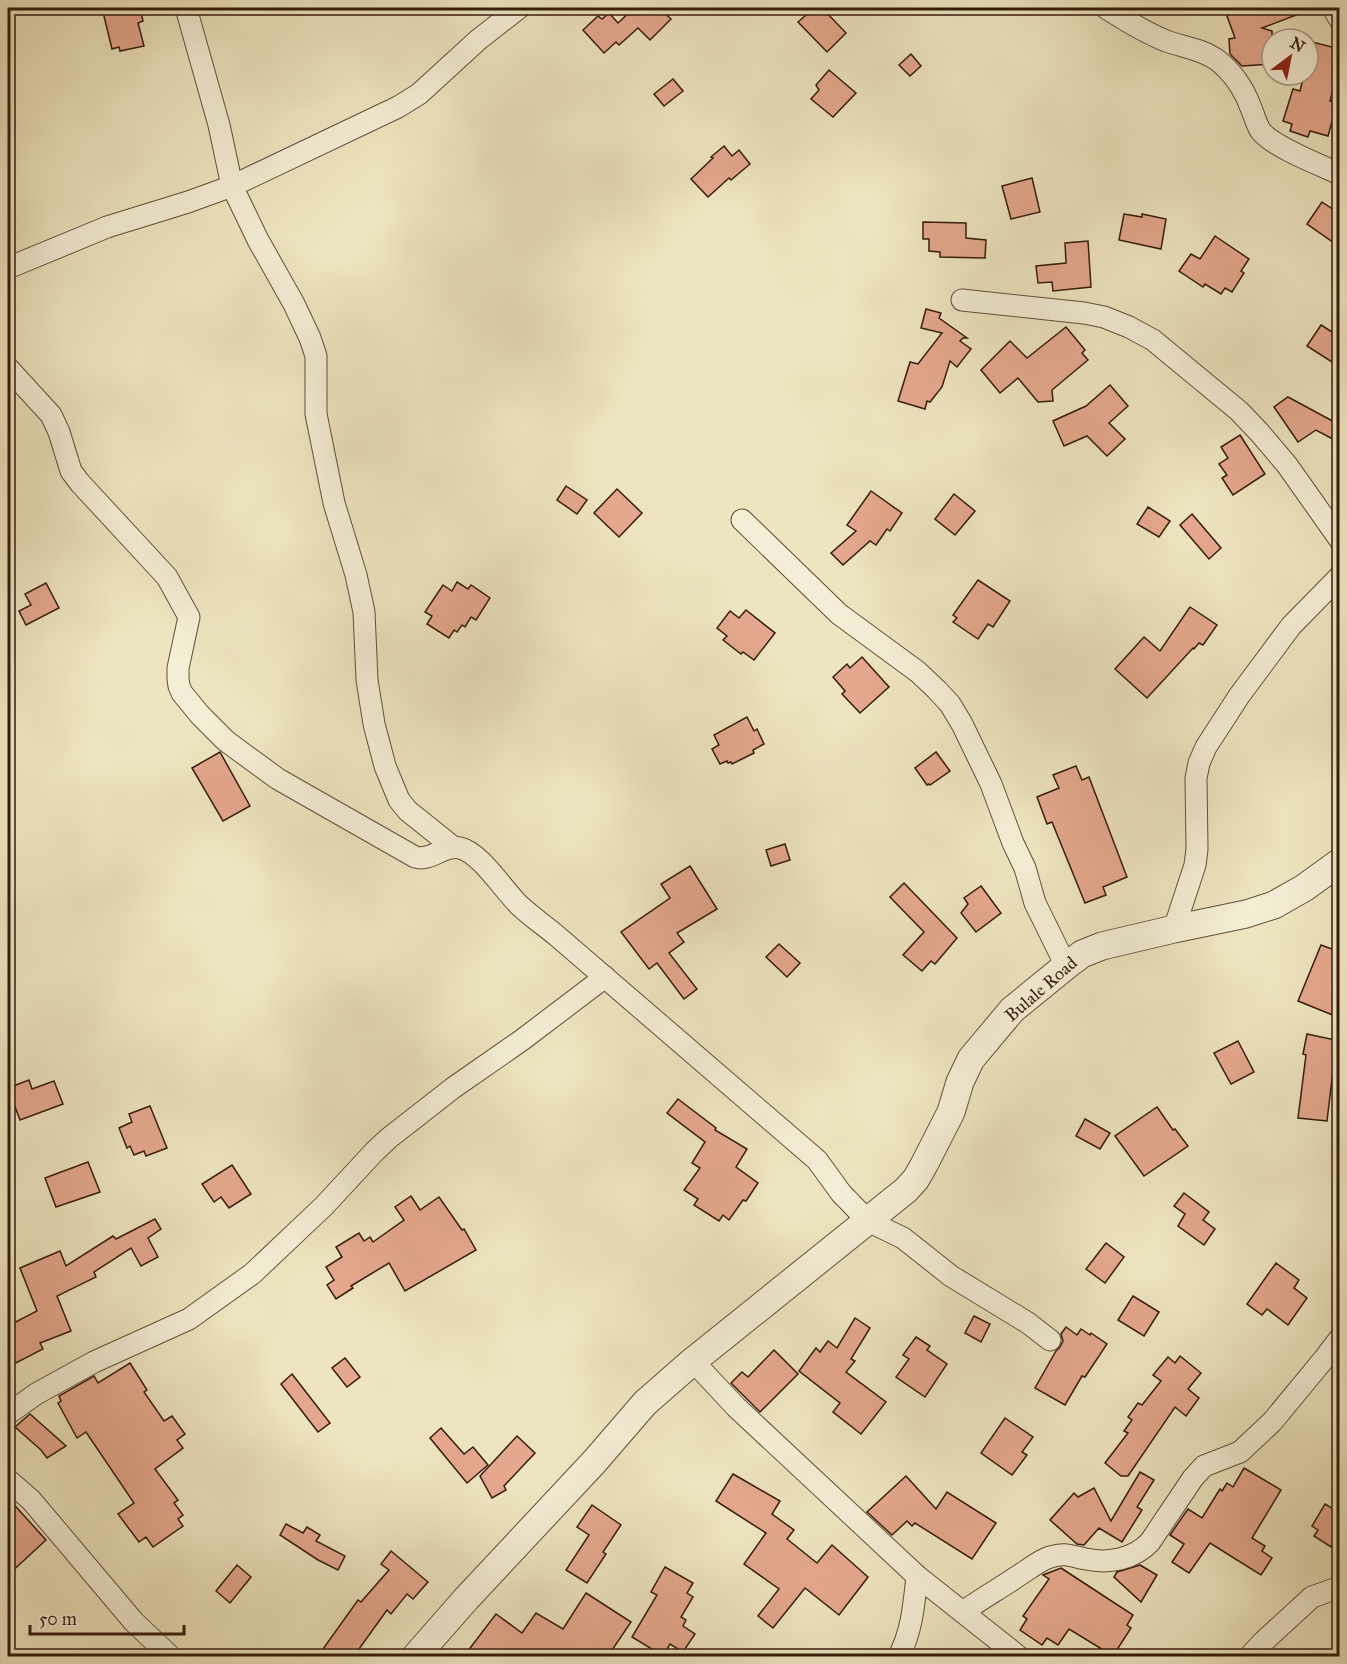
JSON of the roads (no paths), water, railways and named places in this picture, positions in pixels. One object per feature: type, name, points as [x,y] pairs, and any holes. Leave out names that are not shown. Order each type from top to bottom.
[{"type":"street","points":[[186,8],[219,125],[232,186],[258,240],[294,304],[316,356],[316,414],[334,503],[356,575],[364,612],[367,680],[374,724],[384,766],[399,800],[408,811],[453,847],[467,850],[482,863],[518,904],[817,1160],[841,1193],[868,1221],[903,1238],[951,1276],[1028,1323],[1050,1340]]},
{"type":"street","points":[[8,268],[107,227],[232,186],[398,107],[419,94],[478,40],[519,8]]},
{"type":"street","points":[[1106,8],[1168,42],[1195,50],[1217,60],[1240,83],[1259,129],[1265,136],[1340,174]]},
{"type":"street","points":[[1333,8],[1340,20]]},
{"type":"street","points":[[962,300],[1104,317],[1153,340],[1239,411],[1259,432],[1287,465],[1340,540]]},
{"type":"street","points":[[8,368],[51,415],[59,432],[71,471],[167,576],[183,604],[189,617],[179,661],[178,679],[182,693],[200,715],[226,741],[278,779],[409,854],[423,859],[453,847]]},
{"type":"street","points":[[742,520],[834,609],[918,672],[950,705],[962,724],[991,784],[1025,868],[1035,903],[1066,966]]},
{"type":"street","points":[[1174,929],[1195,866],[1197,849],[1196,778],[1206,747],[1239,696],[1291,626],[1340,576]]},
{"type":"street","name":"Bulale Road","points":[[416,1656],[595,1461],[645,1403],[693,1361],[906,1190],[916,1179],[951,1112],[960,1082],[971,1059],[1012,1010],[1082,954],[1102,946],[1246,914],[1274,905],[1304,888],[1340,862]]},
{"type":"street","points":[[8,1414],[36,1394],[94,1362],[189,1319],[252,1274],[324,1206],[389,1138],[453,1088],[522,1040],[605,977]]},
{"type":"street","points":[[963,1612],[1047,1558],[1068,1554],[1087,1560],[1113,1560],[1134,1555],[1143,1550],[1200,1470],[1204,1466],[1240,1452],[1272,1422],[1340,1338]]},
{"type":"street","points":[[693,1361],[736,1407],[917,1576],[1018,1656]]},
{"type":"street","points":[[8,1480],[31,1500],[134,1622],[170,1656]]},
{"type":"street","points":[[899,1656],[911,1624],[917,1576]]},
{"type":"street","points":[[1250,1656],[1312,1597],[1340,1587]]}]
